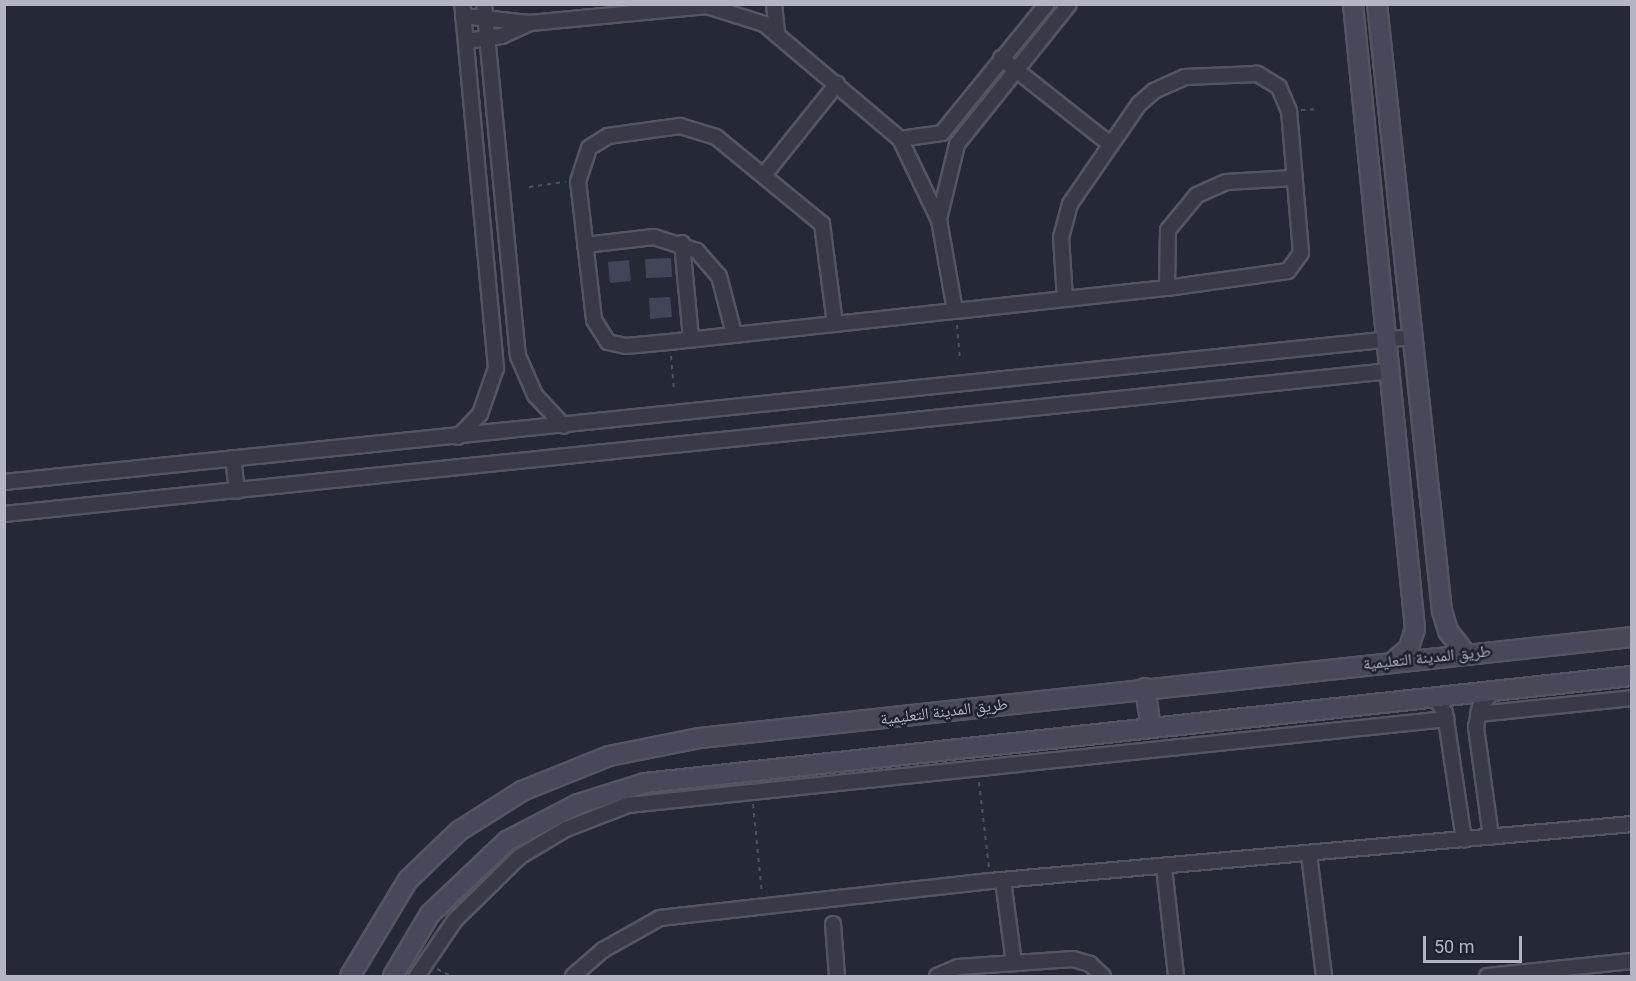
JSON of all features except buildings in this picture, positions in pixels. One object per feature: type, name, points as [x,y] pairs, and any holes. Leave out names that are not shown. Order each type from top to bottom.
[{"type":"street","points":[[774,4],[777,32]]},
{"type":"street","points":[[900,139],[942,133],[1047,4]]},
{"type":"street","points":[[939,220],[957,144],[1069,4]]},
{"type":"street","points":[[1353,4],[1415,629],[1409,648],[1394,661]]},
{"type":"street","points":[[1377,4],[1442,611],[1448,631],[1466,654]]},
{"type":"street","points":[[466,41],[487,40],[530,23],[647,7],[722,8],[777,32],[900,139],[939,220],[955,311]]},
{"type":"street","points":[[458,437],[484,407],[496,368],[463,10],[484,10],[530,23]]},
{"type":"street","points":[[484,10],[518,356],[535,395],[564,426]]},
{"type":"street","points":[[1001,58],[1110,144]]},
{"type":"street","points":[[835,324],[822,224],[716,137],[680,126],[598,141],[582,158],[578,181],[594,320],[601,336],[616,345],[669,342],[734,334],[835,324],[1167,288],[1288,271],[1301,254],[1289,111],[1279,87],[1257,74],[1185,77],[1154,91],[1110,144],[1064,220],[1065,299]]},
{"type":"street","points":[[764,175],[837,84]]},
{"type":"street","points":[[1167,288],[1166,237],[1191,200],[1226,182],[1294,178]]},
{"type":"street","points":[[585,245],[654,237],[682,243],[719,276],[734,334]]},
{"type":"street","points":[[682,243],[691,339]]},
{"type":"street","points":[[4,482],[1412,337]]},
{"type":"street","points":[[4,514],[1390,371]]},
{"type":"street","points":[[233,458],[237,491]]},
{"type":"street","name":"طريق المدينة التعليمية","points":[[350,976],[390,905],[437,851],[483,813],[584,763],[700,738],[1632,637]]},
{"type":"street","points":[[393,976],[429,914],[483,860],[531,827],[611,792],[682,776],[1632,676]]},
{"type":"street","points":[[1146,688],[1151,728]]},
{"type":"street","points":[[1491,837],[1478,714],[1494,690]]},
{"type":"street","points":[[1435,697],[1446,719],[1464,840]]},
{"type":"street","points":[[1478,714],[1632,698]]},
{"type":"street","points":[[417,976],[477,895],[550,837],[628,805],[751,789],[1446,719]]},
{"type":"street","points":[[573,976],[603,950],[660,918],[997,880],[1632,824]]},
{"type":"street","points":[[1310,854],[1324,976]]},
{"type":"street","points":[[1164,867],[1176,976]]},
{"type":"street","points":[[997,880],[1014,963]]},
{"type":"street","points":[[832,924],[837,976]]},
{"type":"street","points":[[937,976],[958,967],[1081,960],[1103,976]]},
{"type":"street","points":[[1486,976],[1632,961]]},
{"type":"path","points":[[1289,111],[1319,109]]},
{"type":"path","points":[[530,187],[578,181]]},
{"type":"path","points":[[955,311],[960,358]]},
{"type":"path","points":[[669,342],[674,389]]},
{"type":"path","points":[[977,766],[997,880]]},
{"type":"path","points":[[751,789],[764,905]]}]
